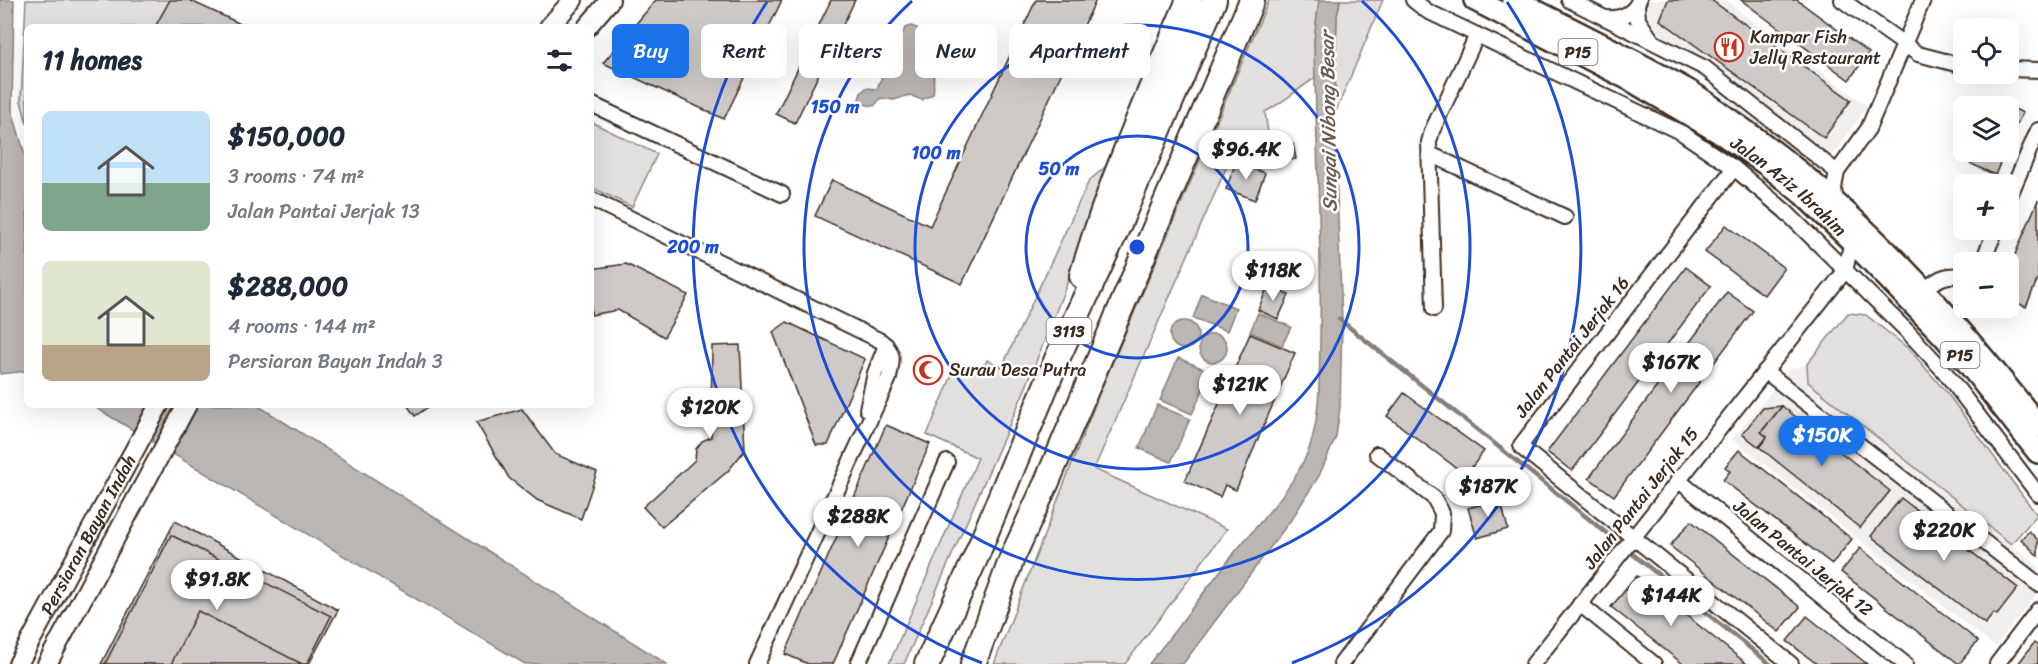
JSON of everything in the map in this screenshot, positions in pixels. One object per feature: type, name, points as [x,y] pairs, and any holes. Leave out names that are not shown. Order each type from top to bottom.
[{"type":"highway","points":[[1057,358],[1098,221],[1142,107],[1189,0]]},
{"type":"highway","name":"3113","points":[[927,664],[975,559],[1057,358],[1115,233],[1214,0]]},
{"type":"highway","name":"3113","points":[[973,664],[1012,558],[1046,484],[1252,0]]},
{"type":"main road","name":"Jalan Aziz Ibrahim","points":[[1474,0],[1631,80],[1684,100],[1768,147],[1836,204],[1925,290],[2038,426]]},
{"type":"main road","name":"Jalan Aziz Ibrahim","points":[[1513,0],[1627,57],[1803,194],[1852,241],[1968,363],[2038,452]]},
{"type":"street","points":[[552,24],[573,0]]},
{"type":"street","points":[[590,24],[610,0]]},
{"type":"street","points":[[1413,0],[1427,11],[1682,133],[1734,168],[1785,211],[1944,371],[2038,494]]},
{"type":"street","points":[[1569,0],[1641,37],[1651,39],[1718,77],[1833,169],[1836,204]]},
{"type":"street","points":[[1842,0],[1918,54],[1953,64]]},
{"type":"street","points":[[1815,185],[1833,169],[1868,129],[1923,0]]},
{"type":"street","points":[[1605,18],[1625,16],[1638,2]]},
{"type":"street","points":[[1638,2],[1638,20],[1651,39]]},
{"type":"street","points":[[1434,309],[1430,154],[1432,131],[1478,35]]},
{"type":"street","points":[[2019,69],[2038,70]]},
{"type":"street","points":[[594,105],[782,194]]},
{"type":"street","points":[[2019,174],[2038,130]]},
{"type":"street","points":[[1430,154],[1565,217]]},
{"type":"street","name":"Jalan Pantai Jerjak 16","points":[[1734,168],[1521,445],[1631,539],[1791,664]]},
{"type":"street","points":[[594,201],[881,340],[893,357],[889,378],[757,664]]},
{"type":"street","name":"Jalan Pantai Jerjak 15","points":[[1533,664],[1845,271],[1852,241]]},
{"type":"street","points":[[1845,271],[1860,266],[1875,265]]},
{"type":"street","points":[[1925,290],[1938,278],[1953,274]]},
{"type":"street","points":[[1765,371],[2038,584]]},
{"type":"street","name":"Persiaran Bayan Indah","points":[[18,664],[157,408]]},
{"type":"street","name":"Persiaran Bayan Indah","points":[[47,664],[185,408]]},
{"type":"street","points":[[1341,664],[1441,531],[1442,513],[1434,498],[1377,454]]},
{"type":"street","points":[[858,664],[947,462]]},
{"type":"street","name":"Jalan Pantai Jerjak 12","points":[[1678,480],[1905,664]]},
{"type":"street","points":[[1580,604],[1654,664]]},
{"type":"street","points":[[1997,664],[2038,610]]},
{"type":"shaded area","points":[[26,0],[170,0],[157,24],[25,24]]},
{"type":"shaded area","points":[[1269,0],[1319,0],[1314,40],[1315,78],[1265,112],[1270,147],[1261,160],[1234,150],[1094,469],[1227,529],[1125,664],[994,664],[1099,394]]},
{"type":"shaded area","points":[[1340,0],[1383,0],[1334,116],[1337,16]]},
{"type":"shaded area","points":[[1648,0],[1725,0],[1867,106],[1817,174],[1703,80],[1635,42]]},
{"type":"shaded area","points":[[24,40],[24,112],[21,101]]},
{"type":"shaded area","points":[[1138,92],[1026,387],[904,664],[889,664],[978,458],[927,435],[957,363],[980,374],[987,360],[1002,367],[1089,181],[1105,167]]},
{"type":"shaded area","points":[[594,123],[657,154],[632,207],[594,188]]},
{"type":"shaded area","points":[[1848,313],[1866,315],[1909,349],[1947,393],[2037,515],[2011,544],[1808,382],[1807,364]]},
{"type":"shaded area","points":[[1807,364],[1808,382],[2038,566],[2038,592],[1995,647],[1732,439],[1790,369]]},
{"type":"water","points":[[0,0],[14,0],[12,110],[24,152],[24,371],[0,374]]},
{"type":"water","name":"Sungai Nibong Besar","points":[[1319,0],[1340,0],[1337,16],[1334,116],[1342,321],[1340,407],[1336,437],[1319,476],[1293,517],[1183,664],[1149,664],[1286,490],[1302,464],[1313,436],[1319,396],[1320,341],[1320,228],[1314,40]]},
{"type":"water","points":[[905,28],[915,28],[915,78],[934,78],[933,94],[922,100],[909,95],[894,100],[881,98],[874,106],[863,104],[859,99],[861,93],[866,88],[877,89],[881,78],[903,78]]},
{"type":"water","points":[[1202,294],[1236,308],[1227,331],[1193,318]]},
{"type":"water","points":[[1258,313],[1291,327],[1282,346],[1250,332]]},
{"type":"water","points":[[1184,321],[1194,325],[1198,335],[1194,345],[1184,349],[1174,345],[1170,335],[1174,325]]},
{"type":"water","points":[[1213,334],[1223,338],[1227,348],[1223,358],[1213,362],[1203,358],[1199,348],[1203,338]]},
{"type":"water","points":[[1178,358],[1211,372],[1192,414],[1160,400]]},
{"type":"water","points":[[1157,405],[1190,419],[1171,462],[1139,448]]},
{"type":"water","points":[[96,408],[262,408],[667,664],[525,664]]},
{"type":"building","points":[[170,0],[189,0],[241,24],[157,24]]},
{"type":"building","points":[[656,0],[782,0],[770,24],[701,24],[701,78],[744,78],[724,119],[635,78],[689,78],[689,24],[636,24]]},
{"type":"building","points":[[831,0],[855,0],[843,24],[819,24]]},
{"type":"building","points":[[1036,0],[1096,0],[1085,24],[1025,24]]},
{"type":"building","points":[[1668,0],[1711,0],[1851,100],[1824,138],[1660,20]]},
{"type":"building","points":[[1741,0],[1797,0],[1869,53],[1849,80]]},
{"type":"building","points":[[612,52],[612,67],[603,63]]},
{"type":"building","points":[[1009,58],[1009,78],[1059,78],[962,284],[815,216],[832,180],[930,226]]},
{"type":"building","points":[[799,66],[799,78],[817,78],[795,123],[776,114]]},
{"type":"building","points":[[1293,144],[1296,159],[1278,162],[1276,146]]},
{"type":"building","points":[[1236,162],[1265,173],[1255,200],[1226,189]]},
{"type":"building","points":[[1967,162],[2001,162],[1995,174]]},
{"type":"building","points":[[2038,200],[2038,278],[2026,307],[2019,304],[2019,252],[2016,252]]},
{"type":"building","points":[[1726,225],[1784,268],[1764,295],[1705,252]]},
{"type":"building","points":[[626,264],[688,295],[664,337],[618,310],[594,314],[594,269]]},
{"type":"building","points":[[1686,267],[1711,286],[1572,471],[1547,452]]},
{"type":"building","points":[[1268,286],[1289,295],[1278,319],[1258,310]]},
{"type":"building","points":[[1727,292],[1753,311],[1614,496],[1589,478]]},
{"type":"building","points":[[787,322],[865,359],[828,445],[816,445],[773,332]]},
{"type":"building","points":[[1250,334],[1295,353],[1236,490],[1225,485],[1220,497],[1185,481]]},
{"type":"building","points":[[740,345],[745,450],[728,471],[662,527],[643,507],[695,460],[696,449],[702,441],[711,437],[712,346]]},
{"type":"building","points":[[1404,393],[1484,451],[1466,475],[1387,416]]},
{"type":"building","points":[[1782,406],[1890,491],[1860,528],[1759,447],[1767,437],[1761,432]]},
{"type":"building","points":[[1782,406],[1761,432],[1767,437],[1759,447],[1742,434],[1763,408]]},
{"type":"building","points":[[409,408],[427,408],[415,416]]},
{"type":"building","points":[[522,409],[555,454],[597,472],[581,519],[537,500],[509,478],[476,422]]},
{"type":"building","points":[[886,425],[930,444],[833,664],[808,664],[785,654]]},
{"type":"building","points":[[1739,450],[1852,539],[1832,564],[1723,480],[1730,471],[1725,467]]},
{"type":"building","points":[[1901,498],[2018,588],[1997,615],[1994,613],[1985,624],[1871,536]]},
{"type":"building","points":[[1500,499],[1508,529],[1477,538],[1468,508]]},
{"type":"building","points":[[175,521],[338,610],[309,664],[101,664]]},
{"type":"building","points":[[1691,521],[1800,607],[1779,632],[1670,546]]},
{"type":"building","points":[[2029,531],[2038,540],[2038,556],[2021,539]]},
{"type":"building","points":[[171,535],[331,616],[307,664],[302,664],[198,611],[171,664],[105,664]]},
{"type":"building","points":[[1860,548],[1978,641],[1959,664],[1841,572]]},
{"type":"building","points":[[1637,576],[1747,664],[1683,664],[1611,607]]},
{"type":"building","points":[[1807,616],[1867,664],[1817,664],[1787,641]]},
{"type":"building","points":[[2034,643],[2038,646],[2038,664],[2018,664]]},
{"type":"waterway","points":[[1339,319],[1770,664]]},
{"type":"place","name":"Kampar Fish Jelly Restaurant","points":[[1729,47]]},
{"type":"place","name":"Surau Desa Putra","points":[[928,370]]}]
